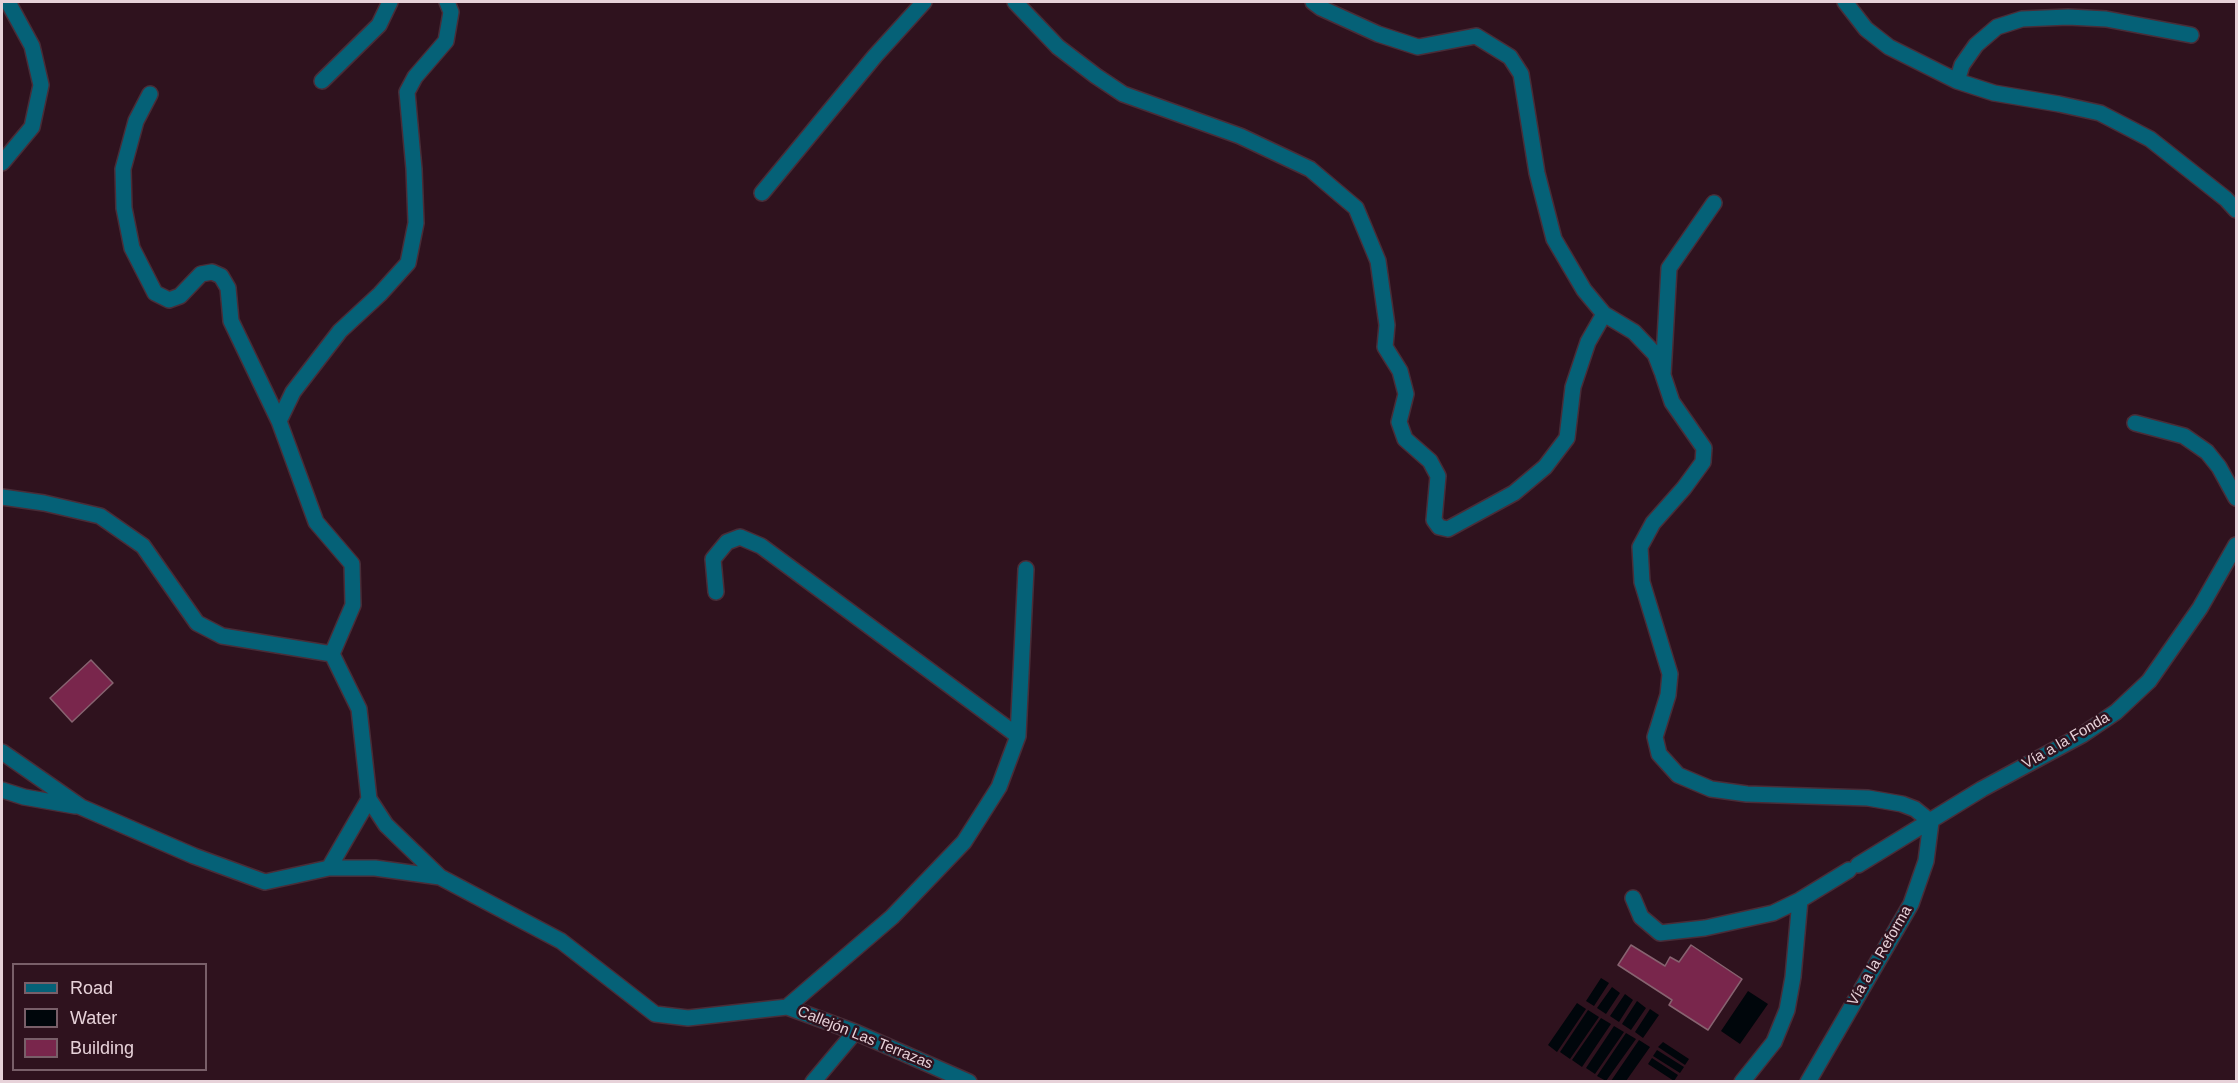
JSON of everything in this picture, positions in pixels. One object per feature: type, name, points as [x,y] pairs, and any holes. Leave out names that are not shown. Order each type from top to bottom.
[{"type":"street","points":[[2,163],[32,127],[41,85],[32,46],[8,2]]},
{"type":"street","points":[[322,81],[379,25],[390,2]]},
{"type":"street","points":[[279,421],[293,392],[340,331],[380,294],[408,263],[416,223],[407,92],[415,77],[446,41],[451,12],[447,2]]},
{"type":"street","points":[[762,193],[875,56],[924,2]]},
{"type":"street","points":[[1015,2],[1058,47],[1123,93],[1240,136],[1310,169],[1356,208],[1378,261],[1387,325],[1385,347],[1400,370],[1406,394],[1399,422],[1405,439],[1430,461],[1438,476],[1434,520],[1439,527],[1448,529],[1514,493],[1545,467],[1567,438],[1573,387],[1588,342],[1604,314]]},
{"type":"street","points":[[1313,2],[1321,8],[1378,34],[1418,47],[1476,36],[1510,57],[1521,74],[1537,173],[1554,239],[1584,290],[1604,314],[1634,332],[1655,354],[1672,402],[1704,448],[1703,462],[1653,523],[1640,547],[1642,582],[1670,674],[1668,694],[1655,737],[1659,754],[1678,775],[1711,789],[1747,794],[1868,798],[1902,804],[1915,809],[1931,822]]},
{"type":"street","points":[[1845,2],[1866,29],[1889,47],[1957,81],[1994,93],[2100,113],[2150,140],[2226,199],[2236,210]]},
{"type":"street","points":[[1957,81],[1962,65],[1976,45],[1997,27],[2022,19],[2068,17],[2106,19],[2192,35]]},
{"type":"street","points":[[150,94],[136,121],[123,170],[124,208],[132,248],[155,293],[169,300],[180,296],[201,274],[212,272],[221,276],[228,288],[231,321],[279,421],[316,522],[352,564],[353,604],[332,654],[359,710],[369,799],[386,825],[440,877]]},
{"type":"street","points":[[1664,375],[1669,268],[1714,203]]},
{"type":"street","points":[[2135,423],[2184,436],[2207,452],[2219,467],[2236,498]]},
{"type":"street","points":[[2,497],[44,503],[100,516],[143,546],[197,623],[222,636],[332,654]]},
{"type":"street","points":[[716,592],[712,560],[727,542],[741,537],[761,546],[1018,736]]},
{"type":"street","name":"Vía a la Fonda","points":[[1633,898],[1641,917],[1660,933],[1705,928],[1773,913],[1854,868],[1982,789],[2082,735],[2116,712],[2149,681],[2200,608],[2236,545]]},
{"type":"street","points":[[787,1007],[892,917],[964,842],[999,787],[1018,736],[1026,569]]},
{"type":"street","points":[[2,752],[81,807],[194,856],[265,882],[329,868],[375,868],[440,877]]},
{"type":"street","points":[[2,790],[24,797],[81,807]]},
{"type":"street","points":[[329,868],[369,799]]},
{"type":"street","name":"Vía a la Reforma","points":[[1808,1082],[1911,904],[1926,861],[1931,822]]},
{"type":"street","name":"Callejón Las Terrazas","points":[[440,877],[561,941],[655,1014],[688,1018],[787,1007],[855,1032],[969,1082]]},
{"type":"street","points":[[1742,1082],[1774,1042],[1787,1010],[1793,977],[1800,900]]},
{"type":"street","points":[[813,1082],[855,1032]]},
{"type":"water","points":[[1601,978],[1609,983],[1594,1006],[1586,1001]]},
{"type":"water","points":[[1612,987],[1620,993],[1606,1014],[1597,1008]]},
{"type":"water","points":[[1748,991],[1768,1004],[1740,1044],[1721,1031]]},
{"type":"water","points":[[1625,994],[1633,1000],[1619,1022],[1610,1016]]},
{"type":"water","points":[[1637,1001],[1646,1008],[1631,1030],[1622,1024]]},
{"type":"water","points":[[1577,1003],[1586,1009],[1557,1052],[1548,1045]]},
{"type":"water","points":[[1650,1009],[1659,1015],[1643,1038],[1635,1032]]},
{"type":"water","points":[[1588,1010],[1599,1017],[1570,1059],[1560,1052]]},
{"type":"water","points":[[1601,1018],[1611,1024],[1582,1067],[1572,1060]]},
{"type":"water","points":[[1614,1026],[1624,1032],[1595,1074],[1586,1068]]},
{"type":"water","points":[[1626,1033],[1636,1039],[1606,1081],[1597,1076]]},
{"type":"water","points":[[1639,1040],[1650,1047],[1626,1081],[1611,1081]]},
{"type":"water","points":[[1663,1042],[1689,1059],[1685,1065],[1658,1047]]},
{"type":"water","points":[[1657,1050],[1684,1067],[1680,1073],[1653,1056]]},
{"type":"water","points":[[1652,1058],[1678,1075],[1674,1081],[1648,1064]]},
{"type":"building","points":[[91,660],[113,683],[72,722],[50,698]]},
{"type":"building","points":[[1631,945],[1665,966],[1670,957],[1679,962],[1691,945],[1742,979],[1708,1030],[1669,1005],[1672,1000],[1618,965]]}]
